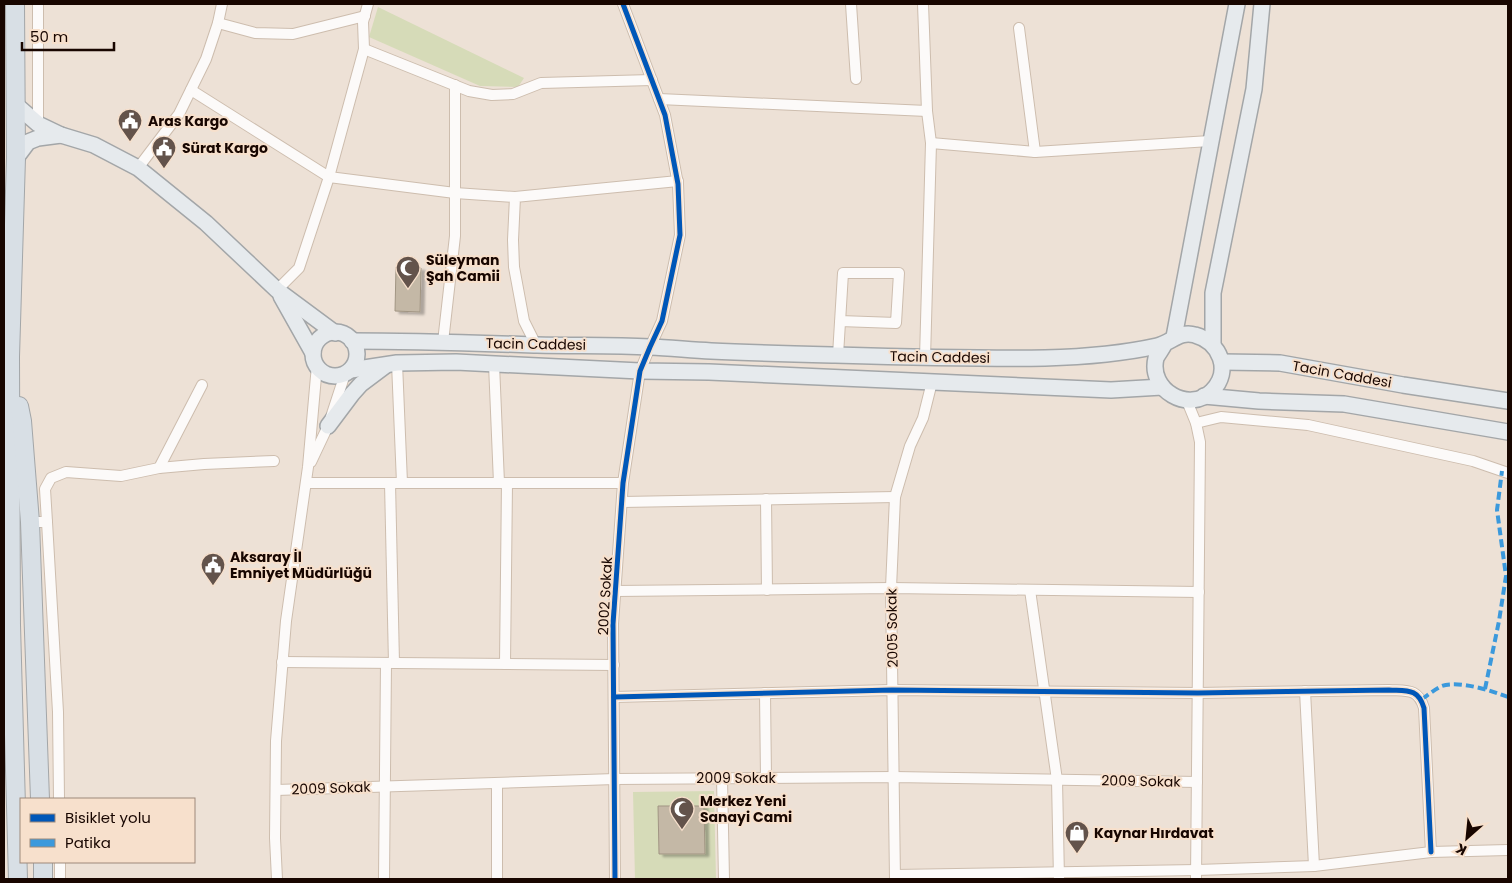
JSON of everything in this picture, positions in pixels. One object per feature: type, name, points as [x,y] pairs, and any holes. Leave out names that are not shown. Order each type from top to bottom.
[{"type":"highway","points":[[15,4],[16,158],[10,357],[10,624],[18,879]]},
{"type":"highway","points":[[10,357],[38,522],[40,798]]},
{"type":"highway","points":[[43,863],[44,879]]},
{"type":"main road","points":[[1237,4],[1169,341],[1156,358],[1156,373],[1162,387],[1174,397],[1186,401],[1200,399],[1210,393],[1218,384],[1222,373],[1222,362],[1212,343],[1213,293],[1254,89],[1262,4]]},
{"type":"main road","points":[[15,104],[38,124],[61,135],[94,145],[138,168],[206,223],[277,290],[335,333],[347,336],[352,341],[357,352],[357,358],[348,372],[339,376],[326,374],[315,359],[277,290]]},
{"type":"main road","points":[[16,158],[28,142],[38,138],[61,135]]},
{"type":"main road","points":[[315,359],[318,341],[329,334],[335,333]]},
{"type":"main road","name":"Tacin Caddesi","points":[[352,341],[650,346],[712,351],[924,358],[1048,358],[1133,351],[1169,341],[1184,334],[1194,334],[1212,343]]},
{"type":"main road","name":"Tacin Caddesi","points":[[1222,362],[1280,363],[1508,401]]},
{"type":"main road","points":[[328,426],[361,384],[392,363]]},
{"type":"main road","name":"Tacin Caddesi","points":[[348,372],[392,363],[494,364],[1111,390],[1162,387]]},
{"type":"main road","name":"Tacin Caddesi","points":[[1204,396],[1344,404],[1508,432]]},
{"type":"street","points":[[38,4],[38,124]]},
{"type":"street","points":[[138,168],[179,114],[206,59],[222,4]]},
{"type":"street","points":[[277,290],[299,268],[330,176],[364,49],[363,22],[368,4]]},
{"type":"street","name":"2002 Sokak","points":[[616,879],[613,624],[623,483],[640,371],[662,321],[680,235],[678,181],[665,115],[623,4]]},
{"type":"street","points":[[851,4],[856,79]]},
{"type":"street","points":[[923,4],[927,111],[931,143],[924,358]]},
{"type":"street","points":[[218,23],[255,32],[293,34],[365,16]]},
{"type":"street","points":[[1019,28],[1035,152]]},
{"type":"street","points":[[364,49],[469,91],[492,95],[513,94],[541,83],[652,80]]},
{"type":"street","points":[[443,342],[455,236],[455,85]]},
{"type":"street","points":[[191,90],[330,176],[455,193],[515,197],[678,181]]},
{"type":"street","points":[[659,99],[927,111]]},
{"type":"street","points":[[931,143],[1035,152],[1210,141]]},
{"type":"street","points":[[515,197],[514,267],[524,321],[536,345]]},
{"type":"street","points":[[838,355],[840,321],[843,272],[899,273],[896,323],[840,321]]},
{"type":"street","points":[[277,879],[276,741],[286,621],[308,467],[315,359]]},
{"type":"street","points":[[392,363],[402,483]]},
{"type":"street","points":[[494,364],[503,483],[505,664]]},
{"type":"street","points":[[308,467],[328,426],[348,372]]},
{"type":"street","name":"2005 Sokak","points":[[895,877],[891,588],[895,497],[910,446],[923,418],[932,382]]},
{"type":"street","points":[[159,468],[202,385]]},
{"type":"street","points":[[1186,401],[1196,423],[1200,442],[1196,875]]},
{"type":"street","points":[[1196,423],[1221,417],[1308,425],[1473,461],[1508,473]]},
{"type":"street","points":[[60,798],[58,712],[38,522],[45,490],[51,478],[66,472],[121,476],[159,468],[274,461]]},
{"type":"street","points":[[306,483],[623,483]]},
{"type":"street","points":[[384,879],[390,663],[390,483]]},
{"type":"street","points":[[622,502],[895,497]]},
{"type":"street","points":[[766,500],[767,590]]},
{"type":"street","points":[[616,591],[891,588],[1199,592]]},
{"type":"street","points":[[1030,590],[1056,780],[1059,875]]},
{"type":"street","points":[[282,662],[614,665]]},
{"type":"street","points":[[614,697],[892,690],[1198,693],[1412,691],[1422,699],[1424,708],[1431,852]]},
{"type":"street","points":[[1305,692],[1314,866]]},
{"type":"street","points":[[766,693],[766,778]]},
{"type":"street","name":"2009 Sokak","points":[[276,790],[614,779],[722,778],[894,777],[1197,782]]},
{"type":"street","points":[[722,778],[724,879]]},
{"type":"street","points":[[497,783],[497,879]]},
{"type":"street","points":[[895,877],[1196,875],[1314,866],[1431,852],[1508,850]]},
{"type":"street","points":[[60,863],[60,879]]},
{"type":"green space","points":[[378,7],[524,78],[518,87],[480,86],[369,37]]},
{"type":"green space","points":[[714,791],[716,879],[635,879],[633,792]]},
{"type":"building","name":"Süleyman Şah Camii","points":[[396,267],[421,268],[420,312],[395,311]]},
{"type":"building","name":"Merkez Yeni Sanayi Cami","points":[[658,806],[704,806],[705,854],[659,854]]},
{"type":"marked path","points":[[1485,689],[1506,576],[1497,510],[1502,471]]},
{"type":"marked path","points":[[1422,699],[1439,687],[1457,684],[1475,687],[1508,697]]},
{"type":"cycle path","points":[[615,879],[613,624],[623,483],[640,371],[662,321],[680,235],[678,184],[665,115],[623,4]]},
{"type":"cycle path","points":[[614,697],[892,690],[1198,693],[1406,691],[1419,697],[1424,708],[1431,852]]},
{"type":"place","name":"Aras Kargo","points":[[130,142]]},
{"type":"place","name":"Sürat Kargo","points":[[164,169]]},
{"type":"place","name":"Süleyman Şah Camii","points":[[408,289]]},
{"type":"place","name":"Aksaray İl Emniyet Müdürlüğü","points":[[213,586]]},
{"type":"place","name":"Merkez Yeni Sanayi Cami","points":[[682,830]]},
{"type":"place","name":"Kaynar Hırdavat","points":[[1077,854]]}]
